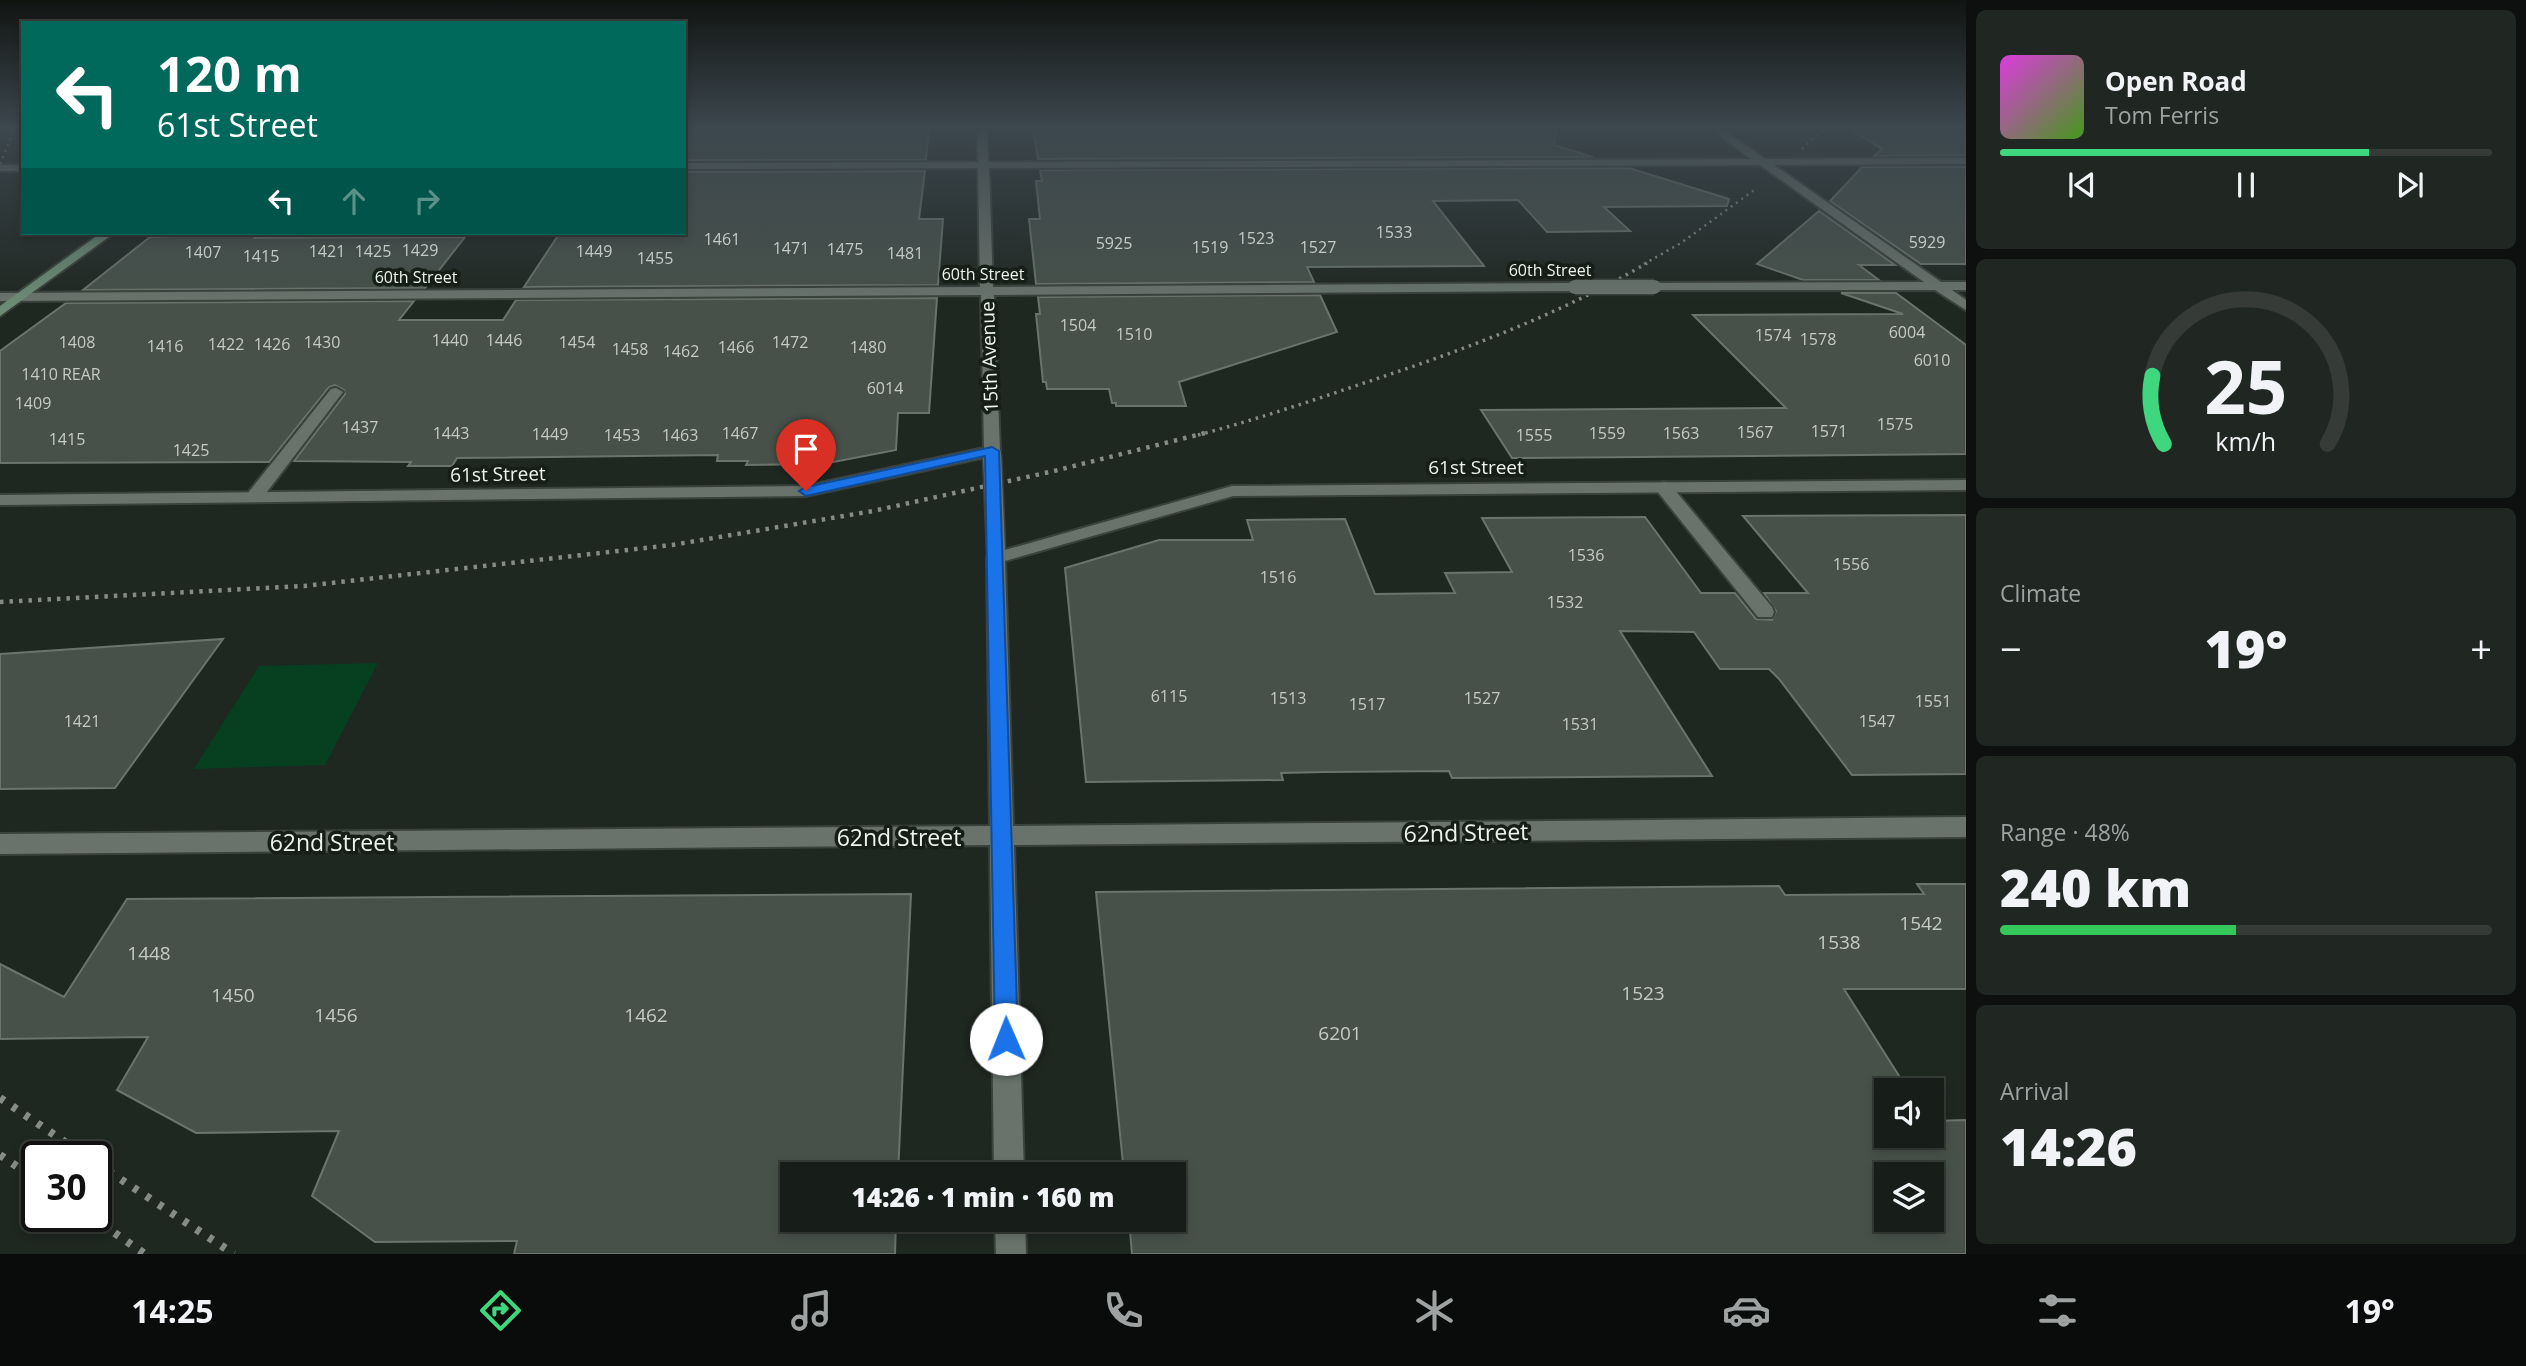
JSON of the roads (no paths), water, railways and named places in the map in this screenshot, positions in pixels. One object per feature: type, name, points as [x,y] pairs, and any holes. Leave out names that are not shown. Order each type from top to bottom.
[{"type":"main road","points":[[0,312],[105,235]]},
{"type":"street","name":"15th Avenue","points":[[984,187],[996,554],[1009,1162]]},
{"type":"street","points":[[1798,187],[1966,306]]},
{"type":"street","name":"60th Street","points":[[0,297],[1966,286]]},
{"type":"street","points":[[254,497],[336,392]]},
{"type":"street","name":"61st Street","points":[[0,499],[806,491],[992,452]]},
{"type":"street","name":"61st Street","points":[[996,554],[1232,491],[1966,485]]},
{"type":"street","points":[[1663,487],[1765,612]]},
{"type":"street","name":"62nd Street","points":[[0,845],[1966,827]]},
{"type":"street","points":[[1010,1232],[1011,1254]]},
{"type":"railway","points":[[1644,264],[1681,243],[1757,188]]},
{"type":"railway","points":[[1198,435],[1304,403],[1475,344],[1580,299],[1647,263]]},
{"type":"railway","points":[[0,602],[304,586],[672,545],[873,511],[1054,471],[1205,433]]},
{"type":"railway","points":[[0,1098],[63,1141]]},
{"type":"railway","points":[[0,1155],[21,1169]]},
{"type":"railway","points":[[112,1174],[234,1254]]},
{"type":"railway","points":[[112,1231],[145,1254]]}]
